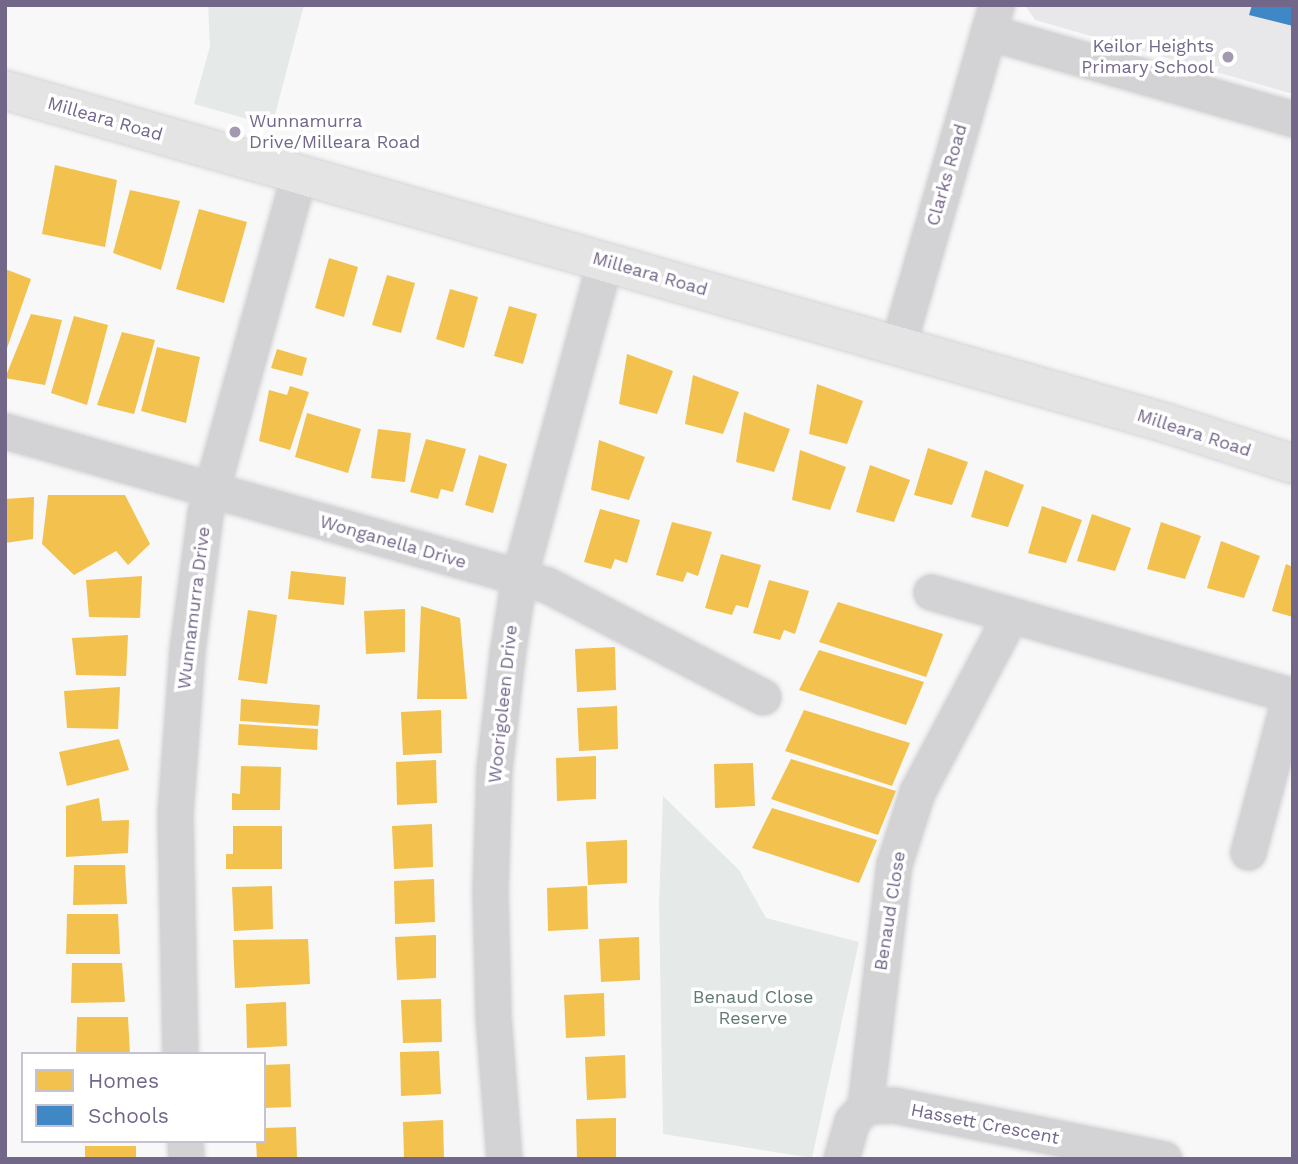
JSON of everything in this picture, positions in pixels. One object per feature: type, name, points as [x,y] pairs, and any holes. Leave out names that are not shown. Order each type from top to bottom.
[{"type":"main road","name":"Milleara Road","points":[[5,90],[898,345],[1293,464]]},
{"type":"street","points":[[992,13],[1293,119]]},
{"type":"street","name":"Clarks Road","points":[[898,345],[992,13]]},
{"type":"street","name":"Wunnamurra Drive","points":[[180,1052],[174,813],[187,650],[209,490],[299,174]]},
{"type":"street","name":"Woorigoleen Drive","points":[[504,1159],[493,1015],[490,889],[494,769],[519,577],[605,261]]},
{"type":"street","name":"Wonganella Drive","points":[[5,431],[547,585],[764,697]]},
{"type":"street","points":[[931,592],[1291,695],[1248,852]]},
{"type":"street","name":"Benaud Close","points":[[866,1106],[894,864],[917,792],[1010,616]]},
{"type":"street","name":"Hassett Crescent","points":[[866,1106],[894,1105],[1164,1159]]},
{"type":"street","points":[[841,1159],[852,1121],[866,1106]]},
{"type":"shaded area","name":"Keilor Heights Primary School","points":[[1025,5],[1293,5],[1293,94],[1035,20]]},
{"type":"green space","points":[[208,5],[304,5],[272,126],[194,104],[210,46]]},
{"type":"green space","name":"Benaud Close Reserve","points":[[663,796],[739,870],[766,918],[859,942],[812,1158],[663,1134],[659,903]]},
{"type":"building: Homes","points":[[55,165],[117,180],[105,247],[42,234]]},
{"type":"building: Homes","points":[[130,190],[180,201],[161,270],[113,253]]},
{"type":"building: Homes","points":[[199,209],[247,222],[224,303],[176,289]]},
{"type":"building: Homes","points":[[329,258],[358,267],[344,317],[315,308]]},
{"type":"building: Homes","points":[[5,269],[31,279],[6,351],[5,351]]},
{"type":"building: Homes","points":[[387,275],[415,283],[401,333],[372,325]]},
{"type":"building: Homes","points":[[450,289],[478,297],[464,348],[436,339]]},
{"type":"building: Homes","points":[[509,306],[537,314],[523,364],[494,356]]},
{"type":"building: Homes","points":[[31,314],[62,320],[45,385],[5,378]]},
{"type":"building: Homes","points":[[74,316],[108,325],[87,405],[51,393]]},
{"type":"building: Homes","points":[[122,332],[155,340],[134,414],[97,405]]},
{"type":"building: Homes","points":[[157,347],[200,357],[186,423],[141,411]]},
{"type":"building: Homes","points":[[277,349],[307,358],[302,376],[271,368]]},
{"type":"building: Homes","points":[[627,354],[673,371],[657,414],[619,404]]},
{"type":"building: Homes","points":[[693,375],[739,392],[723,434],[685,424]]},
{"type":"building: Homes","points":[[817,384],[863,401],[847,444],[809,434]]},
{"type":"building: Homes","points":[[290,386],[309,392],[290,450],[259,441],[269,390],[287,395]]},
{"type":"building: Homes","points":[[744,412],[790,429],[774,472],[736,462]]},
{"type":"building: Homes","points":[[307,413],[361,429],[348,473],[295,457]]},
{"type":"building: Homes","points":[[378,429],[411,433],[405,482],[371,478]]},
{"type":"building: Homes","points":[[426,439],[466,449],[453,492],[441,489],[438,499],[410,492]]},
{"type":"building: Homes","points":[[599,440],[645,457],[629,500],[591,490]]},
{"type":"building: Homes","points":[[928,448],[968,462],[952,505],[914,495]]},
{"type":"building: Homes","points":[[800,450],[846,467],[830,510],[792,500]]},
{"type":"building: Homes","points":[[479,455],[507,464],[493,513],[465,505]]},
{"type":"building: Homes","points":[[870,465],[910,480],[894,522],[856,512]]},
{"type":"building: Homes","points":[[985,470],[1024,485],[1008,527],[971,517]]},
{"type":"building: Homes","points":[[48,495],[125,495],[150,544],[128,565],[116,551],[74,575],[42,544]]},
{"type":"building: Homes","points":[[34,497],[33,539],[5,543],[5,499]]},
{"type":"building: Homes","points":[[1042,506],[1082,520],[1066,563],[1028,553]]},
{"type":"building: Homes","points":[[600,509],[640,520],[627,563],[615,559],[611,569],[584,562]]},
{"type":"building: Homes","points":[[1092,514],[1131,528],[1115,571],[1077,561]]},
{"type":"building: Homes","points":[[672,522],[712,532],[698,576],[687,572],[683,582],[656,575]]},
{"type":"building: Homes","points":[[1161,522],[1201,536],[1185,579],[1147,569]]},
{"type":"building: Homes","points":[[1221,541],[1260,556],[1244,598],[1207,588]]},
{"type":"building: Homes","points":[[721,554],[761,565],[748,608],[736,605],[732,615],[705,608]]},
{"type":"building: Homes","points":[[1286,564],[1293,567],[1293,617],[1272,611]]},
{"type":"building: Homes","points":[[291,571],[346,577],[344,605],[288,599]]},
{"type":"building: Homes","points":[[142,576],[140,618],[89,617],[86,580]]},
{"type":"building: Homes","points":[[769,580],[809,591],[795,634],[784,630],[780,640],[753,633]]},
{"type":"building: Homes","points":[[838,602],[943,634],[926,677],[819,642]]},
{"type":"building: Homes","points":[[421,606],[460,618],[467,699],[417,699]]},
{"type":"building: Homes","points":[[405,609],[405,652],[366,654],[364,611]]},
{"type":"building: Homes","points":[[248,610],[277,615],[267,684],[238,680]]},
{"type":"building: Homes","points":[[128,635],[126,676],[76,675],[72,638]]},
{"type":"building: Homes","points":[[615,647],[616,690],[577,692],[575,649]]},
{"type":"building: Homes","points":[[819,650],[924,682],[906,725],[799,690]]},
{"type":"building: Homes","points":[[120,687],[118,729],[67,728],[64,691]]},
{"type":"building: Homes","points":[[241,699],[320,705],[318,726],[240,721]]},
{"type":"building: Homes","points":[[617,706],[618,749],[579,751],[577,708]]},
{"type":"building: Homes","points":[[441,710],[442,753],[403,755],[401,712]]},
{"type":"building: Homes","points":[[804,710],[910,743],[892,786],[785,751]]},
{"type":"building: Homes","points":[[239,724],[318,729],[317,750],[238,745]]},
{"type":"building: Homes","points":[[119,739],[129,770],[67,786],[59,752]]},
{"type":"building: Homes","points":[[596,756],[596,799],[557,801],[556,758]]},
{"type":"building: Homes","points":[[791,759],[896,791],[878,835],[771,799]]},
{"type":"building: Homes","points":[[436,760],[437,803],[397,805],[396,762]]},
{"type":"building: Homes","points":[[753,763],[755,806],[715,808],[714,764]]},
{"type":"building: Homes","points":[[241,766],[281,767],[280,810],[232,810],[232,793],[240,794]]},
{"type":"building: Homes","points":[[99,798],[102,821],[129,820],[128,853],[66,857],[66,806]]},
{"type":"building: Homes","points":[[772,808],[877,840],[859,883],[752,848]]},
{"type":"building: Homes","points":[[432,824],[433,867],[394,869],[392,826]]},
{"type":"building: Homes","points":[[233,826],[282,826],[282,869],[226,869],[226,854],[233,854]]},
{"type":"building: Homes","points":[[627,840],[627,883],[588,885],[586,842]]},
{"type":"building: Homes","points":[[74,865],[125,865],[127,904],[73,905]]},
{"type":"building: Homes","points":[[434,879],[435,922],[395,924],[394,881]]},
{"type":"building: Homes","points":[[272,886],[273,929],[234,931],[232,887]]},
{"type":"building: Homes","points":[[587,886],[588,929],[548,931],[547,888]]},
{"type":"building: Homes","points":[[67,914],[118,914],[120,954],[66,954]]},
{"type":"building: Homes","points":[[436,935],[436,978],[397,980],[395,937]]},
{"type":"building: Homes","points":[[639,937],[640,980],[601,982],[599,939]]},
{"type":"building: Homes","points":[[308,939],[310,984],[235,988],[233,940]]},
{"type":"building: Homes","points":[[72,963],[122,963],[125,1002],[71,1003]]},
{"type":"building: Homes","points":[[604,993],[605,1036],[566,1038],[564,995]]},
{"type":"building: Homes","points":[[441,999],[442,1042],[403,1043],[401,1000]]},
{"type":"building: Homes","points":[[286,1002],[287,1046],[247,1048],[246,1004]]},
{"type":"building: Homes","points":[[77,1017],[128,1017],[130,1052],[76,1052]]},
{"type":"building: Homes","points":[[439,1051],[441,1094],[401,1096],[400,1052]]},
{"type":"building: Homes","points":[[625,1055],[626,1098],[587,1100],[585,1057]]},
{"type":"building: Homes","points":[[290,1064],[291,1107],[266,1108],[266,1065]]},
{"type":"building: Homes","points":[[616,1118],[616,1159],[577,1159],[576,1119]]},
{"type":"building: Homes","points":[[443,1120],[444,1159],[404,1159],[403,1122]]},
{"type":"building: Homes","points":[[296,1127],[297,1159],[257,1159],[256,1143],[266,1143],[266,1128]]},
{"type":"building: Homes","points":[[85,1146],[136,1146],[136,1159],[85,1159]]},
{"type":"building: Schools","points":[[1252,5],[1293,5],[1293,26],[1249,15]]},
{"type":"place","name":"Keilor Heights Primary School","points":[[1228,57]]},
{"type":"place","name":"Wunnamurra Drive/Milleara Road","points":[[235,132]]}]
